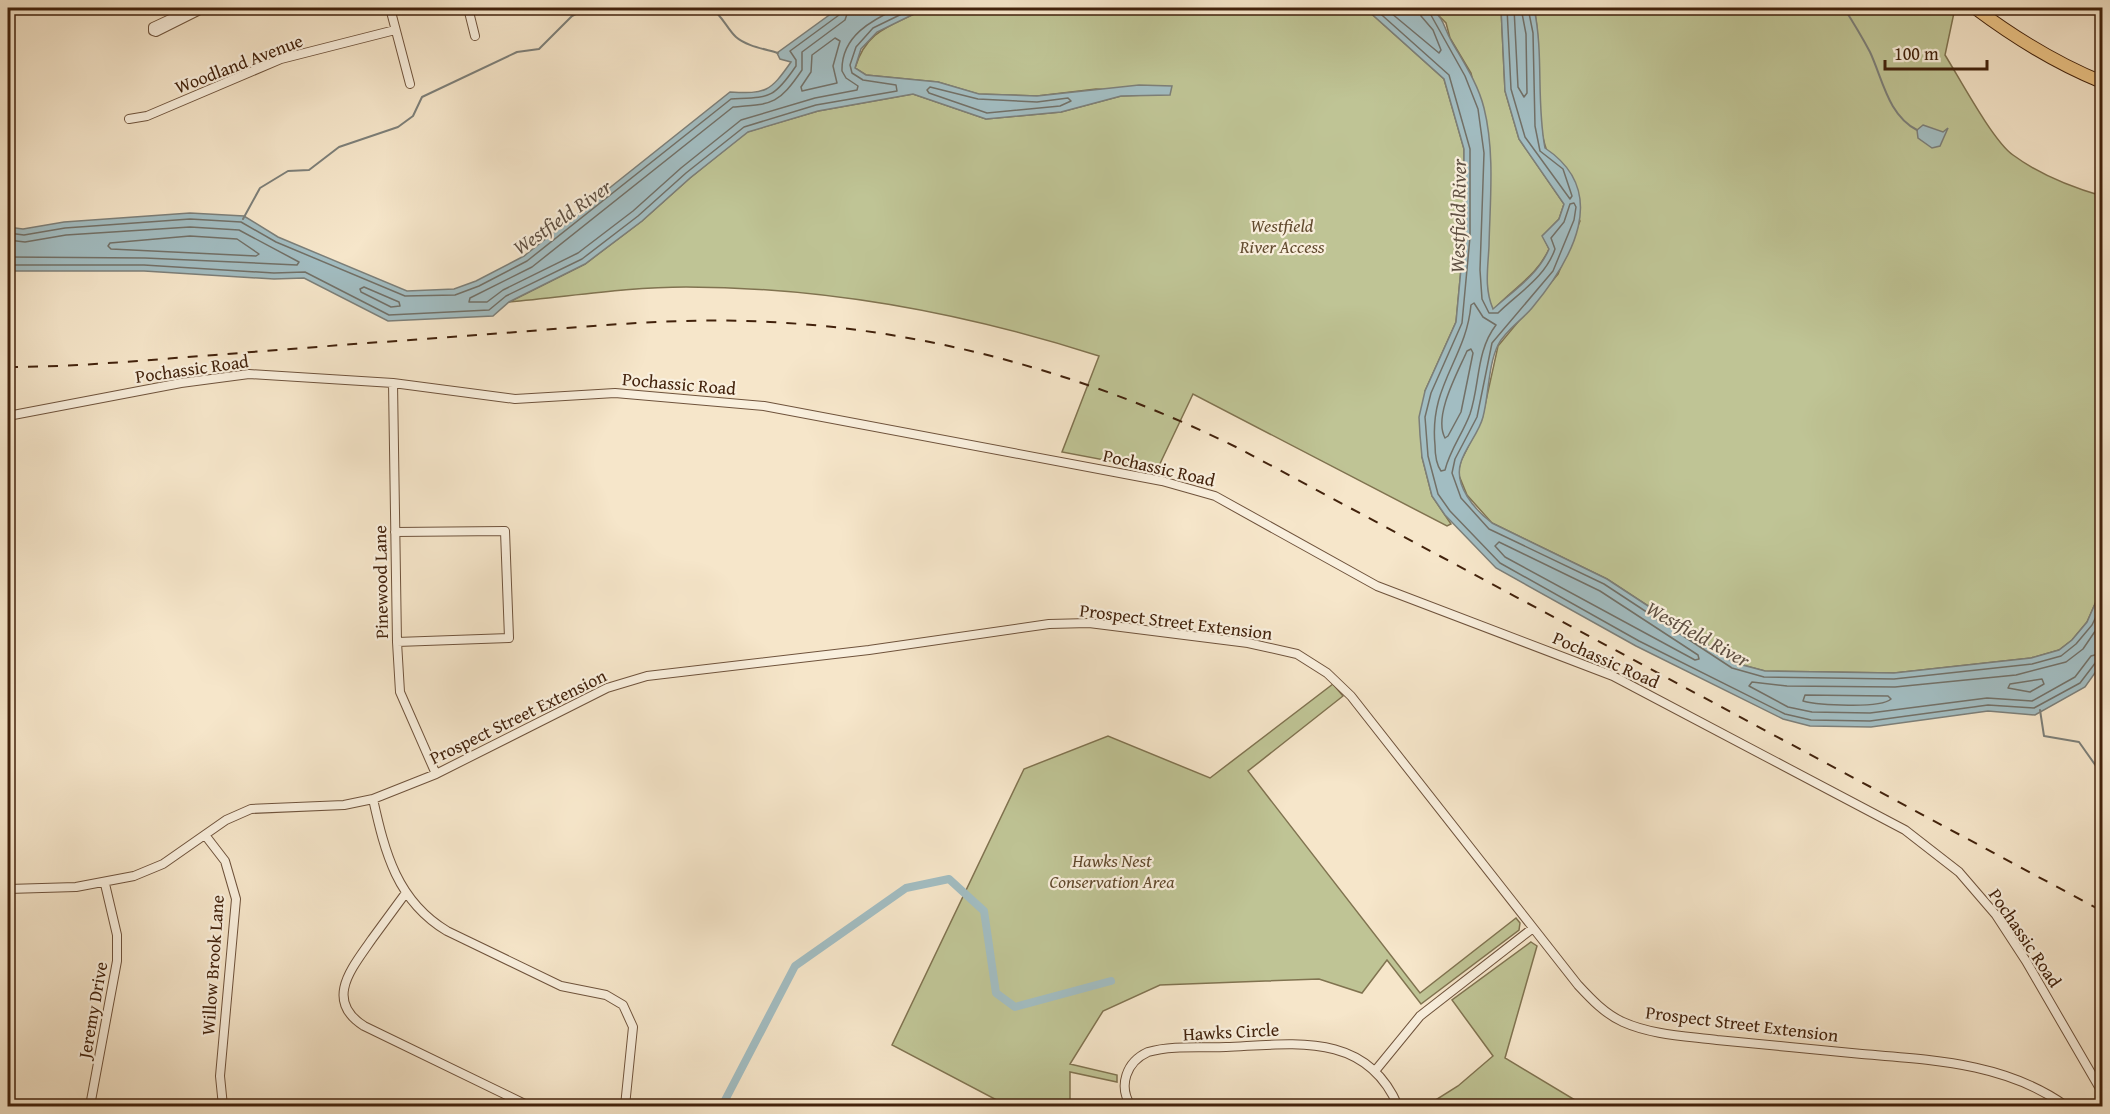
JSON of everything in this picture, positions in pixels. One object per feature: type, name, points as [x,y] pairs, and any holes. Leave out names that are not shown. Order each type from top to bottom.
[{"type":"main road","points":[[1975,8],[2013,37],[2048,57],[2103,82]]},
{"type":"street","points":[[194,8],[165,20],[153,27],[153,30],[156,32],[164,29],[204,8]]},
{"type":"street","points":[[390,8],[410,84]]},
{"type":"street","points":[[468,8],[475,36]]},
{"type":"street","name":"Woodland Avenue","points":[[129,118],[147,116],[281,59],[395,30]]},
{"type":"street","name":"Pochassic Road","points":[[8,416],[182,382],[249,374],[393,383],[515,399],[615,393],[764,406],[1162,481],[1215,496],[1377,586],[1613,676],[1905,830],[1959,872],[1996,915],[2026,961],[2103,1092]]},
{"type":"street","name":"Pinewood Lane","points":[[393,383],[397,642],[400,692],[436,774]]},
{"type":"street","points":[[395,532],[505,531],[509,638],[397,642]]},
{"type":"street","name":"Prospect Street Extension","points":[[8,889],[46,889],[105,884],[134,876],[162,864],[233,816],[251,809],[344,805],[373,799],[436,774],[608,688],[647,676],[869,650],[1049,624],[1089,623],[1248,643],[1297,654],[1327,674],[1351,696],[1593,1001],[1611,1015],[1635,1027],[1700,1038],[1930,1060],[1986,1069],[2030,1084],[2066,1107]]},
{"type":"street","points":[[373,799],[389,862],[405,894],[429,919],[457,936],[561,986],[606,995],[623,1005],[630,1015],[633,1027],[625,1107]]},
{"type":"street","name":"Willow Brook Lane","points":[[205,835],[225,861],[236,899],[220,1076],[223,1107]]},
{"type":"street","name":"Jeremy Drive","points":[[90,1107],[117,961],[117,935],[105,884]]},
{"type":"street","points":[[405,894],[347,976],[344,995],[350,1013],[364,1026],[529,1107]]},
{"type":"street","points":[[1376,1071],[1420,1016],[1533,928]]},
{"type":"street","name":"Hawks Circle","points":[[1131,1107],[1125,1092],[1127,1072],[1139,1057],[1153,1051],[1316,1044],[1349,1054],[1376,1071],[1398,1107]]},
{"type":"green space","name":"Westfield River Access","points":[[926,8],[1365,8],[1444,79],[1464,149],[1464,237],[1456,322],[1425,391],[1422,457],[1432,496],[1451,524],[1447,526],[1193,394],[1157,470],[1062,452],[1099,356],[998,327],[947,315],[843,297],[739,288],[642,289],[509,302],[585,264],[642,221],[747,132],[818,111],[913,94],[986,119],[1061,112],[1121,96],[1170,94],[1096,89],[1037,96],[978,94],[938,82],[866,75],[855,68],[860,55],[874,36],[892,24]]},
{"type":"green space","points":[[1431,8],[1501,8],[1505,91],[1519,139],[1564,204],[1559,219],[1543,236],[1549,249],[1538,267],[1493,310],[1488,297],[1486,270],[1490,153],[1471,73],[1450,38],[1446,23]]},
{"type":"green space","points":[[1534,8],[1955,8],[1945,55],[1996,137],[2013,155],[2034,169],[2102,196],[2102,588],[2087,622],[2072,640],[2059,650],[2031,658],[1894,673],[1765,671],[1735,663],[1607,579],[1492,523],[1467,495],[1458,473],[1461,461],[1482,419],[1498,346],[1558,274],[1580,221],[1557,176],[1547,152],[1541,128],[1538,98],[1538,38]]},
{"type":"green space","name":"Hawks Nest Conservation Area","points":[[1333,684],[1343,696],[1248,771],[1420,993],[1516,918],[1520,923],[1519,930],[1421,1004],[1387,960],[1362,993],[1319,979],[1160,985],[1103,1011],[1070,1064],[1117,1075],[1117,1082],[1070,1072],[1070,1106],[1008,1106],[892,1045],[1024,769],[1108,736],[1210,778]]},
{"type":"green space","points":[[1531,942],[1537,946],[1505,1058],[1585,1106],[1426,1106],[1458,1086],[1493,1056],[1452,1000]]},
{"type":"water","points":[[839,8],[926,8],[877,32],[861,49],[855,68],[866,75],[938,82],[979,94],[1037,96],[1139,85],[1172,86],[1170,95],[1121,96],[1061,112],[986,119],[913,94],[818,111],[748,132],[690,178],[642,221],[585,264],[509,302],[493,316],[388,321],[304,278],[274,279],[144,271],[8,271],[8,227],[23,229],[64,222],[190,213],[244,216],[278,237],[407,291],[454,289],[476,281],[524,256],[730,92],[760,91],[772,85],[791,62],[780,59],[777,53]]},
{"type":"water","points":[[1365,8],[1431,8],[1442,21],[1478,91],[1484,108],[1490,142],[1491,194],[1487,278],[1488,293],[1493,309],[1538,267],[1549,249],[1542,236],[1559,219],[1564,204],[1519,139],[1505,91],[1501,8],[1534,8],[1539,43],[1541,113],[1545,148],[1565,166],[1576,185],[1580,205],[1578,226],[1571,248],[1547,289],[1498,345],[1492,362],[1483,417],[1461,462],[1459,471],[1463,488],[1485,518],[1607,579],[1735,663],[1765,671],[1894,673],[2031,658],[2059,650],[2072,640],[2087,622],[2102,588],[2102,663],[2085,687],[2035,715],[1988,711],[1871,727],[1810,726],[1783,719],[1636,646],[1496,568],[1445,515],[1432,496],[1422,457],[1420,435],[1419,417],[1425,391],[1456,322],[1464,237],[1464,149],[1444,79]]},
{"type":"water","points":[[1923,125],[1943,132],[1948,128],[1940,146],[1932,148],[1918,138],[1917,130]]},
{"type":"waterway","points":[[243,219],[260,188],[288,171],[309,170],[339,147],[398,127],[413,116],[422,97],[517,52],[539,49],[572,16],[587,8]]},
{"type":"waterway","points":[[710,8],[740,40],[778,53]]},
{"type":"waterway","points":[[1844,8],[1870,52],[1893,106],[1899,115],[1917,130]]},
{"type":"waterway","points":[[2040,710],[2044,736],[2079,742],[2096,766],[2102,770]]},
{"type":"waterway","points":[[722,1106],[795,966],[906,888],[949,879],[984,911],[996,993],[1015,1007],[1111,981]]},
{"type":"railway","points":[[8,367],[112,363],[670,321],[770,322],[831,327],[892,335],[1012,362],[1130,400],[1242,450],[2102,911]]},
{"type":"water label","name":"Westfield River","points":[[1458,216]]},
{"type":"water label","name":"Westfield River","points":[[562,217]]},
{"type":"water label","name":"Westfield River","points":[[1698,634]]}]
